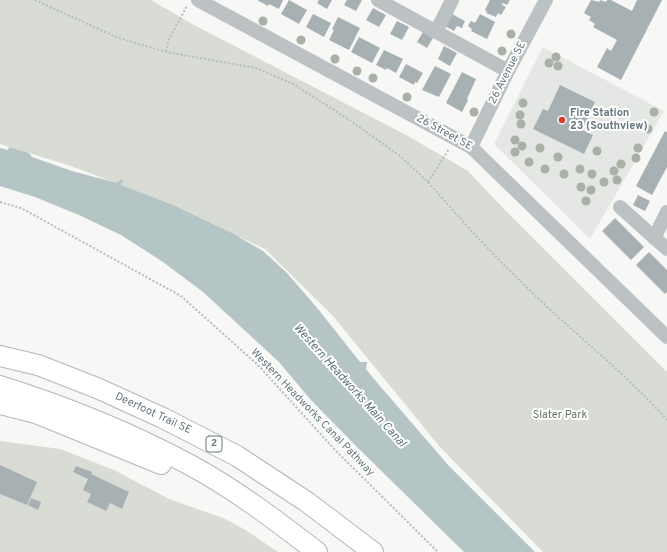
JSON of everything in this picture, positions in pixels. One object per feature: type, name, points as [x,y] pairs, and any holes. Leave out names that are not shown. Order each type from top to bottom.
[{"type":"highway","points":[[0,352],[38,365]]},
{"type":"highway","name":"Deerfoot Trail SE","points":[[0,356],[38,365],[97,388],[163,418],[236,456],[307,502],[372,552]]},
{"type":"highway","points":[[0,386],[47,401],[102,423],[145,442],[193,467],[264,514],[317,552]]},
{"type":"highway","points":[[0,404],[36,413],[144,457],[264,514]]},
{"type":"street","points":[[378,0],[508,71]]},
{"type":"street","points":[[436,32],[452,0]]},
{"type":"street","name":"26 Avenue SE","points":[[471,147],[508,71],[546,0]]},
{"type":"street","name":"26 Street SE","points":[[192,3],[471,147],[665,331]]},
{"type":"street","points":[[620,207],[667,249]]},
{"type":"street","points":[[654,238],[667,212]]},
{"type":"path","points":[[35,0],[116,37],[166,52],[256,68],[293,84],[345,117],[400,156],[428,182],[488,250],[539,300],[625,376],[667,420]]},
{"type":"path","points":[[166,52],[169,39],[192,3]]},
{"type":"path","points":[[428,182],[455,139]]},
{"type":"path","name":"Western Headworks Canal Pathway","points":[[0,202],[21,208],[181,296],[259,366],[335,450],[438,552]]},
{"type":"shaded area","points":[[543,47],[664,111],[590,239],[494,144]]},
{"type":"green space","name":"Slater Park","points":[[0,0],[151,0],[192,24],[408,136],[468,171],[667,372],[667,552],[543,552],[440,447],[333,316],[265,249],[171,204],[71,166],[0,144]]},
{"type":"green space","points":[[0,441],[60,449],[114,470],[169,499],[223,518],[244,529],[278,552],[0,552]]},
{"type":"water","name":"Western Headworks Main Canal","points":[[9,147],[29,153],[32,157],[72,171],[117,183],[121,179],[123,180],[121,185],[171,204],[234,234],[263,251],[287,273],[360,362],[367,362],[366,369],[448,465],[535,552],[464,552],[310,399],[279,362],[203,292],[163,262],[121,235],[79,215],[35,197],[0,186],[0,148],[8,150]]},
{"type":"building","points":[[257,0],[283,0],[279,9],[269,4],[268,6]]},
{"type":"building","points":[[289,0],[307,10],[299,24],[281,14]]},
{"type":"building","points":[[319,0],[332,0],[327,9],[317,3]]},
{"type":"building","points":[[347,0],[362,0],[356,11],[344,5]]},
{"type":"building","points":[[490,0],[510,0],[507,5],[503,3],[502,5],[506,7],[501,15],[498,13],[496,17],[486,13],[487,12],[485,10]]},
{"type":"building","points":[[591,0],[606,2],[607,0],[611,0],[632,11],[637,0],[662,0],[621,80],[597,67],[607,48],[611,51],[617,40],[593,27],[595,24],[589,20],[591,17],[584,13]]},
{"type":"building","points":[[373,8],[386,15],[379,27],[366,20]]},
{"type":"building","points":[[450,13],[465,21],[462,28],[457,26],[454,31],[443,25]]},
{"type":"building","points":[[313,14],[331,23],[324,37],[306,27]]},
{"type":"building","points":[[480,14],[495,22],[487,39],[471,31],[472,29],[468,26],[471,21],[475,23]]},
{"type":"building","points":[[338,17],[360,28],[349,50],[329,40],[334,30],[332,29]]},
{"type":"building","points":[[397,21],[409,27],[402,40],[390,34]]},
{"type":"building","points":[[423,32],[433,38],[427,48],[417,42]]},
{"type":"building","points":[[359,37],[380,48],[372,63],[351,52]]},
{"type":"building","points":[[444,46],[457,53],[450,66],[438,59]]},
{"type":"building","points":[[384,50],[403,59],[396,73],[387,68],[386,70],[376,65]]},
{"type":"building","points":[[406,64],[423,73],[414,85],[399,77]]},
{"type":"building","points":[[435,66],[451,74],[439,97],[422,90]]},
{"type":"building","points":[[462,72],[476,79],[462,112],[446,103]]},
{"type":"building","name":"Fire Station 23 (Southview)","points":[[560,85],[595,102],[582,130],[593,135],[584,154],[533,129],[543,109],[548,111]]},
{"type":"building","points":[[665,131],[667,132],[667,167],[652,195],[636,186]]},
{"type":"building","points":[[638,195],[650,201],[645,211],[633,205]]},
{"type":"building","points":[[615,218],[644,247],[631,260],[602,231]]},
{"type":"building","points":[[649,252],[667,270],[667,292],[665,294],[636,265]]},
{"type":"building","points":[[0,465],[37,482],[27,505],[0,494]]},
{"type":"building","points":[[76,466],[92,472],[91,474],[129,492],[122,509],[110,503],[106,511],[87,502],[91,494],[83,490],[88,479],[73,472]]},
{"type":"building","points":[[31,498],[41,502],[38,510],[28,505]]},
{"type":"place","name":"Fire Station 23 (Southview)","points":[[562,120]]}]
